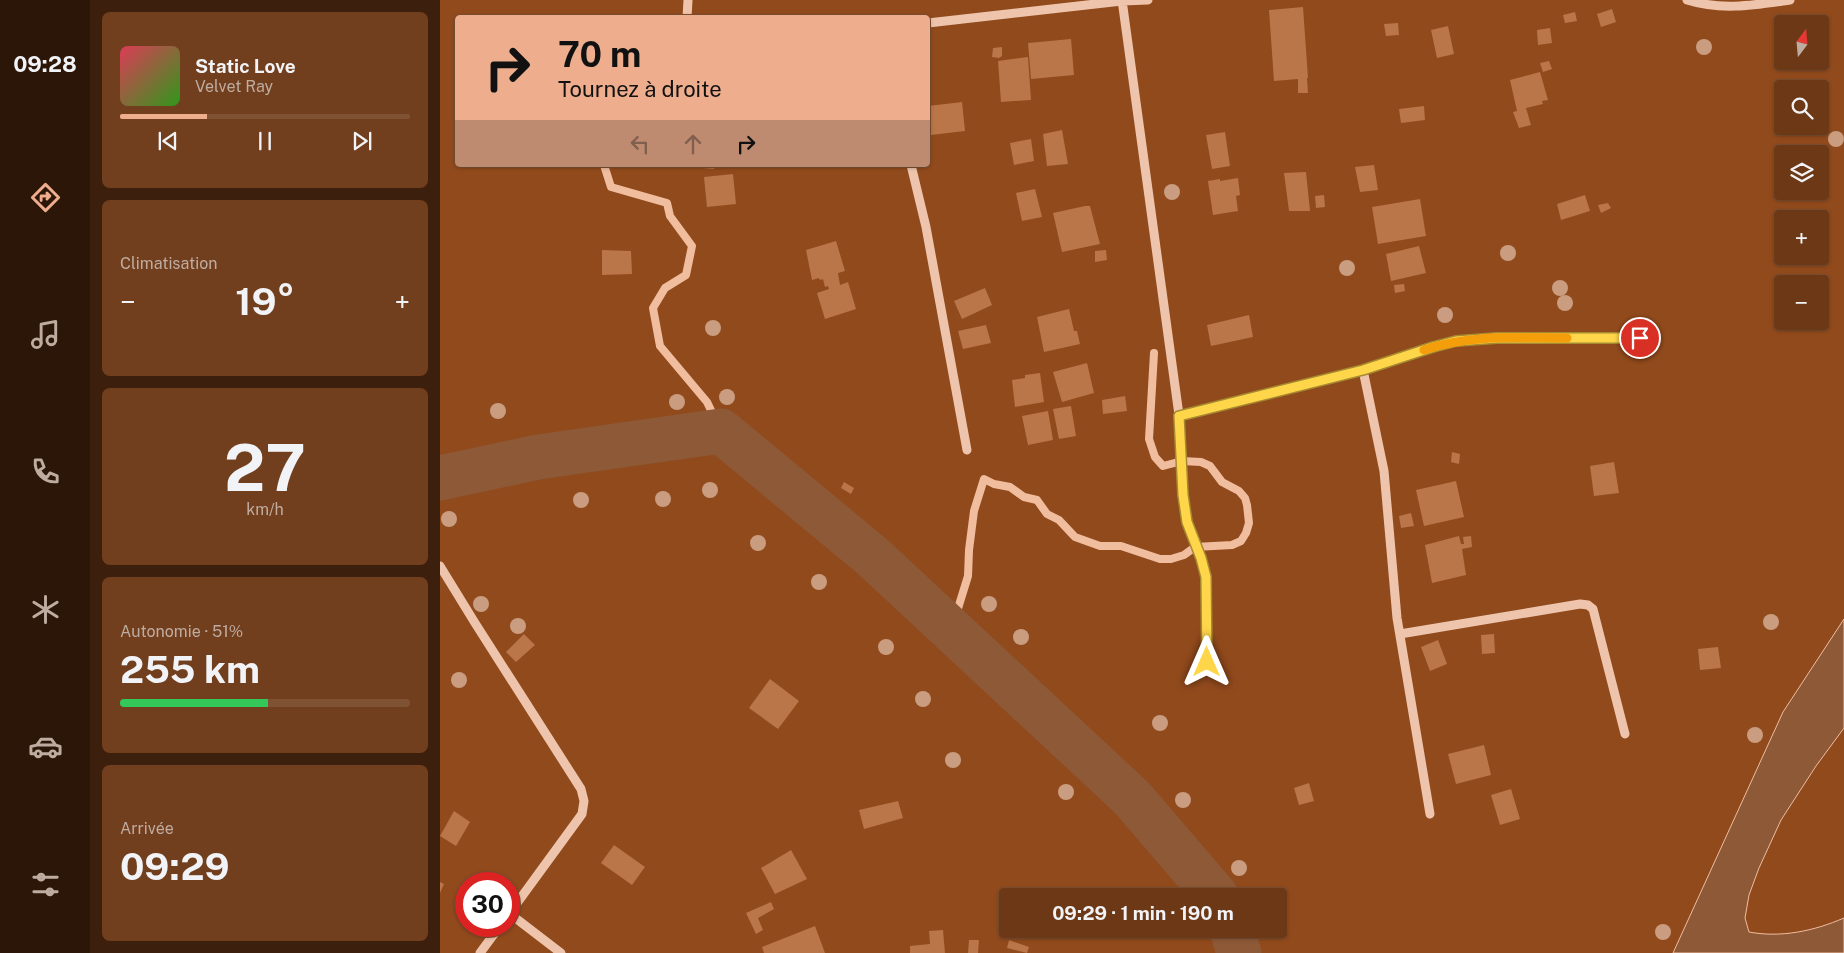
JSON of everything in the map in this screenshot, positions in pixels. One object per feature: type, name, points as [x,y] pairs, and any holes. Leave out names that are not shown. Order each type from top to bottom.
[{"type":"street","points":[[687,15],[688,0]]},
{"type":"street","points":[[1122,0],[1179,416],[1183,495],[1187,522],[1206,577],[1207,662]]},
{"type":"street","points":[[930,23],[1122,0],[1148,0]]},
{"type":"street","points":[[1687,0],[1705,6],[1745,6],[1790,0]]},
{"type":"street","points":[[911,167],[926,227],[967,450]]},
{"type":"street","points":[[1179,416],[1363,370],[1456,341],[1497,338],[1640,338]]},
{"type":"street","points":[[1363,370],[1384,471],[1400,634],[1430,814]]},
{"type":"street","points":[[440,566],[474,623],[581,789],[584,801],[582,814],[520,898]]},
{"type":"street","points":[[1400,634],[1580,604],[1588,605],[1593,609],[1625,734]]},
{"type":"street","points":[[520,921],[561,953]]},
{"type":"street","points":[[480,953],[492,937]]},
{"type":"shaded area","points":[[1844,619],[1844,728],[1816,766],[1781,820],[1749,895],[1745,918],[1749,932],[1785,934],[1821,927],[1844,918],[1844,953],[1673,953],[1783,712]]},
{"type":"building","points":[[1303,7],[1308,93],[1298,93],[1298,79],[1274,81],[1269,10]]},
{"type":"building","points":[[1612,9],[1616,22],[1601,27],[1597,14]]},
{"type":"building","points":[[1575,12],[1577,21],[1565,23],[1563,15]]},
{"type":"building","points":[[1398,23],[1399,35],[1386,36],[1384,24]]},
{"type":"building","points":[[1448,26],[1454,54],[1437,58],[1431,30]]},
{"type":"building","points":[[1550,28],[1552,43],[1538,45],[1537,30]]},
{"type":"building","points":[[1071,39],[1074,75],[1031,79],[1028,43]]},
{"type":"building","points":[[1002,47],[1002,56],[999,58],[992,57],[993,48]]},
{"type":"building","points":[[1028,57],[1031,100],[1001,102],[998,61]]},
{"type":"building","points":[[1549,61],[1552,69],[1543,72],[1540,63]]},
{"type":"building","points":[[1540,72],[1548,100],[1542,101],[1543,104],[1526,108],[1531,125],[1519,128],[1513,112],[1517,111],[1510,80]]},
{"type":"building","points":[[962,102],[965,131],[931,135],[930,106]]},
{"type":"building","points":[[1424,106],[1425,120],[1401,123],[1399,109]]},
{"type":"building","points":[[1062,130],[1068,164],[1047,166],[1043,134]]},
{"type":"building","points":[[1225,132],[1230,166],[1212,169],[1206,135]]},
{"type":"building","points":[[1031,139],[1034,161],[1014,165],[1010,143]]},
{"type":"building","points":[[1374,165],[1378,190],[1360,192],[1355,167]]},
{"type":"building","points":[[703,167],[714,167],[714,169]]},
{"type":"building","points":[[1306,172],[1310,211],[1289,211],[1284,173]]},
{"type":"building","points":[[733,174],[736,204],[707,207],[704,177]]},
{"type":"building","points":[[1238,178],[1240,195],[1236,196],[1238,211],[1213,215],[1208,181]]},
{"type":"building","points":[[1035,189],[1042,217],[1022,221],[1016,193]]},
{"type":"building","points":[[1324,195],[1325,207],[1316,208],[1315,196]]},
{"type":"building","points":[[1585,195],[1590,211],[1561,220],[1557,204]]},
{"type":"building","points":[[1420,199],[1426,236],[1378,244],[1372,207]]},
{"type":"building","points":[[1608,203],[1611,208],[1601,213],[1598,205]]},
{"type":"building","points":[[1090,206],[1100,244],[1062,252],[1053,213]]},
{"type":"building","points":[[836,241],[845,271],[838,273],[840,285],[848,282],[856,309],[825,319],[817,293],[829,289],[828,286],[825,287],[823,279],[812,280],[806,250]]},
{"type":"building","points":[[1419,246],[1426,273],[1391,281],[1386,254]]},
{"type":"building","points":[[602,250],[631,251],[632,274],[602,275]]},
{"type":"building","points":[[1106,250],[1107,260],[1095,262],[1095,251]]},
{"type":"building","points":[[1404,284],[1405,291],[1395,293],[1394,285]]},
{"type":"building","points":[[985,288],[992,305],[962,319],[954,301]]},
{"type":"building","points":[[1069,309],[1074,331],[1077,331],[1080,344],[1044,352],[1037,317]]},
{"type":"building","points":[[1249,315],[1253,337],[1211,346],[1207,325]]},
{"type":"building","points":[[986,325],[991,343],[963,349],[958,331]]},
{"type":"building","points":[[1087,363],[1094,393],[1062,402],[1053,372]]},
{"type":"building","points":[[1040,373],[1044,402],[1015,407],[1012,380],[1025,378],[1025,375]]},
{"type":"building","points":[[1125,396],[1127,411],[1103,414],[1102,400]]},
{"type":"building","points":[[1071,406],[1076,436],[1059,439],[1053,409]]},
{"type":"building","points":[[1048,411],[1053,440],[1028,445],[1022,416]]},
{"type":"building","points":[[1452,452],[1460,454],[1459,464],[1451,462]]},
{"type":"building","points":[[1614,462],[1619,493],[1594,496],[1590,466]]},
{"type":"building","points":[[1456,481],[1464,517],[1424,526],[1416,490]]},
{"type":"building","points":[[844,482],[854,488],[851,494],[841,488]]},
{"type":"building","points":[[1411,513],[1414,526],[1401,528],[1399,516]]},
{"type":"building","points":[[1459,536],[1461,544],[1464,544],[1463,537],[1471,536],[1472,547],[1462,549],[1466,575],[1432,583],[1425,545]]},
{"type":"building","points":[[524,634],[535,645],[516,662],[506,652]]},
{"type":"building","points":[[1494,634],[1495,653],[1482,654],[1481,635]]},
{"type":"building","points":[[1438,640],[1447,664],[1430,671],[1421,647]]},
{"type":"building","points":[[1718,647],[1721,668],[1700,670],[1698,649]]},
{"type":"building","points":[[770,679],[799,701],[778,729],[749,708]]},
{"type":"building","points":[[1484,745],[1491,775],[1456,784],[1448,754]]},
{"type":"building","points":[[1309,783],[1314,801],[1299,805],[1294,788]]},
{"type":"building","points":[[1511,789],[1520,819],[1500,825],[1491,795]]},
{"type":"building","points":[[898,801],[903,818],[864,829],[859,810]]},
{"type":"building","points":[[454,811],[470,822],[456,846],[440,836]]},
{"type":"building","points":[[614,845],[645,867],[632,885],[601,863]]},
{"type":"building","points":[[791,850],[807,879],[775,894],[761,868]]},
{"type":"building","points":[[440,882],[444,884],[440,893]]},
{"type":"building","points":[[771,902],[774,909],[758,918],[763,930],[756,934],[746,913]]},
{"type":"building","points":[[815,926],[825,953],[764,953],[762,947]]},
{"type":"building","points":[[943,930],[945,953],[910,953],[910,946],[930,944],[929,931]]},
{"type":"building","points":[[969,940],[979,940],[978,953],[968,953]]},
{"type":"building","points":[[1009,940],[1029,947],[1027,953],[1007,948]]},
{"type":"waterway","points":[[605,167],[611,187],[667,203],[670,216],[692,246],[686,275],[665,288],[653,308],[660,346],[707,402],[721,431]]},
{"type":"waterway","points":[[951,631],[968,576],[974,511],[984,479],[994,484],[1010,487],[1024,497],[1037,500],[1047,514],[1059,520],[1075,537],[1100,546],[1121,546],[1160,559],[1171,559],[1184,555],[1195,547],[1232,545],[1241,541],[1249,523],[1245,498],[1239,491],[1222,482],[1210,466],[1201,462],[1182,461],[1163,466],[1155,457],[1149,439],[1154,353]]},
{"type":"waterway","points":[[440,478],[538,457],[721,431],[873,557],[1132,798],[1209,888]]},
{"type":"waterway","points":[[1235,938],[1239,953]]},
{"type":"slow traffic","points":[[1424,350],[1456,341],[1497,338],[1567,338]]},
{"type":"route","points":[[1207,662],[1206,577],[1187,522],[1183,495],[1179,416],[1363,370],[1456,341],[1497,338],[1640,338]]}]
